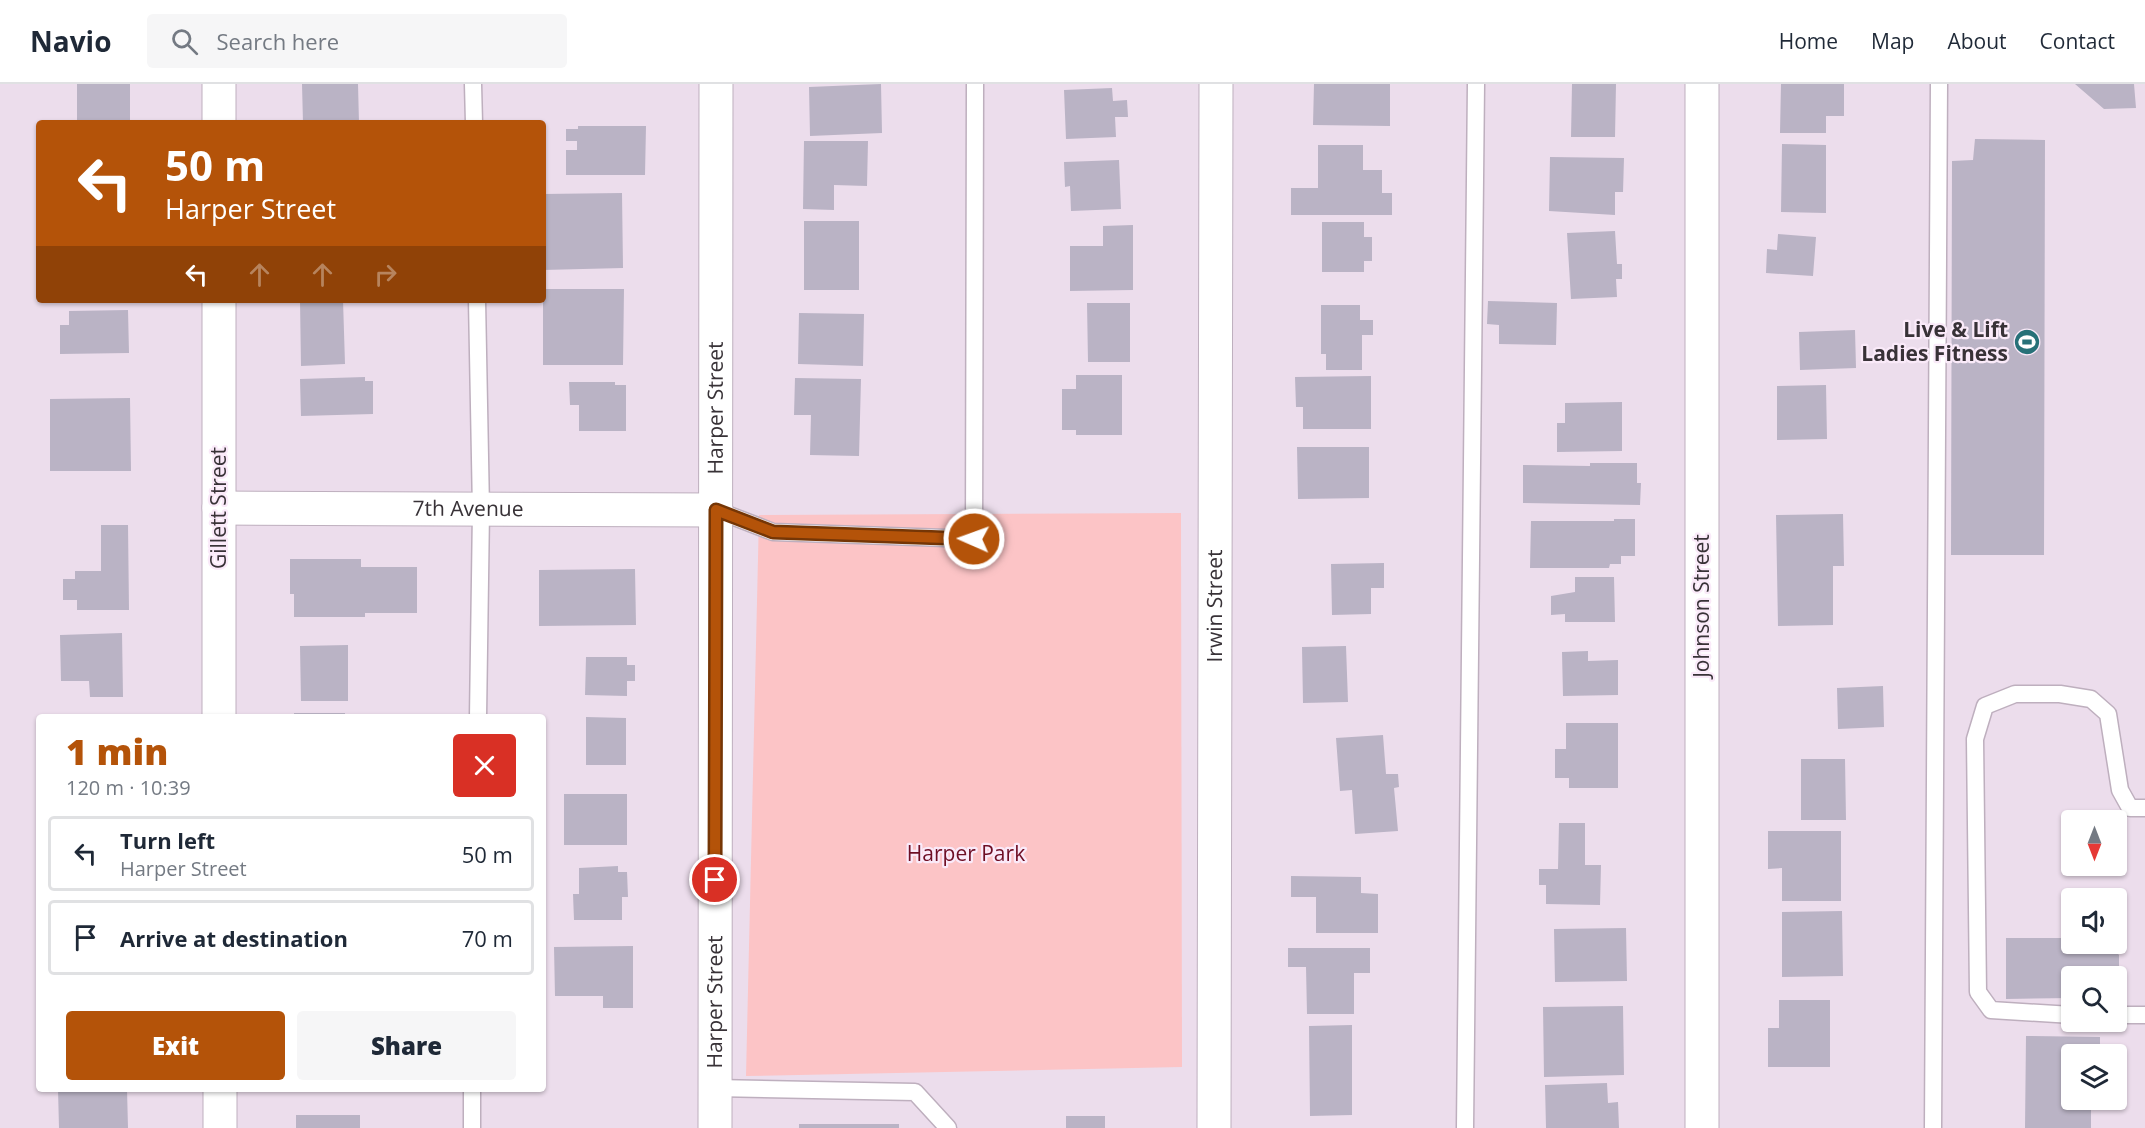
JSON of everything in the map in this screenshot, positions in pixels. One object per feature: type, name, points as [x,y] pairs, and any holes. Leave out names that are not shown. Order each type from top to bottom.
[{"type":"street","points":[[219,84],[219,120]]},
{"type":"street","name":"Harper Street","points":[[715,1128],[716,84]]},
{"type":"street","name":"Irwin Street","points":[[1214,1128],[1216,84]]},
{"type":"street","name":"Johnson Street","points":[[1702,84],[1702,1128]]},
{"type":"street","name":"Gillett Street","points":[[219,303],[219,714]]},
{"type":"street","name":"7th Avenue","points":[[219,508],[716,510]]},
{"type":"street","points":[[220,1092],[220,1128]]},
{"type":"lane","points":[[473,84],[474,120]]},
{"type":"lane","points":[[716,510],[773,532],[974,539],[975,84]]},
{"type":"lane","points":[[1465,1128],[1476,84]]},
{"type":"lane","points":[[1933,1128],[1939,84]]},
{"type":"lane","points":[[477,303],[481,510],[478,714]]},
{"type":"lane","points":[[2061,1014],[1991,1010],[1978,992],[1975,739],[1985,706],[2015,694],[2060,694],[2091,699],[2108,714],[2120,790],[2130,808],[2145,808]]},
{"type":"lane","points":[[2127,1015],[2145,1015]]},
{"type":"lane","points":[[715,1088],[915,1092],[948,1128]]},
{"type":"lane","points":[[472,1092],[472,1128]]},
{"type":"green space","name":"Harper Park","points":[[1181,513],[1182,1067],[746,1076],[759,515]]},
{"type":"building","points":[[77,84],[130,84],[130,120],[77,120]]},
{"type":"building","points":[[302,84],[358,84],[359,120],[303,120]]},
{"type":"building","points":[[881,84],[882,133],[810,136],[809,87]]},
{"type":"building","points":[[1314,84],[1390,84],[1390,126],[1313,125]]},
{"type":"building","points":[[1572,84],[1616,84],[1615,137],[1571,137]]},
{"type":"building","points":[[1781,84],[1844,84],[1844,116],[1826,116],[1826,133],[1780,133]]},
{"type":"building","points":[[2075,84],[2134,84],[2136,108],[2104,109]]},
{"type":"building","points":[[1112,88],[1113,101],[1127,100],[1128,117],[1115,117],[1116,137],[1066,139],[1064,90]]},
{"type":"building","points":[[578,126],[646,126],[645,175],[566,175],[566,150],[577,150],[577,141],[566,141],[566,129],[578,129]]},
{"type":"building","points":[[1975,139],[2045,140],[2044,555],[1951,555],[1952,161],[1973,160]]},
{"type":"building","points":[[804,141],[868,141],[867,186],[834,185],[834,210],[803,209]]},
{"type":"building","points":[[1782,144],[1826,145],[1826,213],[1781,212]]},
{"type":"building","points":[[1318,145],[1363,145],[1363,170],[1382,170],[1382,193],[1392,193],[1392,215],[1291,215],[1291,188],[1318,188]]},
{"type":"building","points":[[1550,157],[1624,158],[1623,192],[1615,192],[1615,215],[1549,211]]},
{"type":"building","points":[[1119,160],[1121,209],[1071,211],[1070,186],[1065,187],[1064,162]]},
{"type":"building","points":[[622,193],[623,268],[546,270],[546,194]]},
{"type":"building","points":[[804,221],[859,221],[859,290],[804,290]]},
{"type":"building","points":[[1322,222],[1364,222],[1364,237],[1372,237],[1372,261],[1364,261],[1364,272],[1322,272]]},
{"type":"building","points":[[1133,225],[1133,290],[1070,291],[1070,246],[1103,246],[1103,226]]},
{"type":"building","points":[[1615,231],[1617,264],[1622,264],[1622,279],[1616,279],[1617,297],[1571,299],[1567,233]]},
{"type":"building","points":[[1778,234],[1816,237],[1813,276],[1766,273],[1767,249],[1777,250]]},
{"type":"building","points":[[546,289],[624,289],[623,365],[543,365],[543,303],[546,303]]},
{"type":"building","points":[[1488,301],[1557,303],[1556,345],[1499,344],[1499,325],[1487,324]]},
{"type":"building","points":[[300,303],[343,303],[345,364],[301,366]]},
{"type":"building","points":[[1087,303],[1130,303],[1130,362],[1088,362]]},
{"type":"building","points":[[1321,305],[1360,305],[1360,320],[1373,320],[1373,335],[1362,335],[1362,370],[1326,370],[1326,354],[1321,354]]},
{"type":"building","points":[[128,310],[129,353],[60,354],[60,325],[69,325],[69,311]]},
{"type":"building","points":[[799,313],[864,314],[863,366],[798,364]]},
{"type":"building","points":[[1855,330],[1856,368],[1800,370],[1799,332]]},
{"type":"building","points":[[1076,375],[1122,375],[1122,435],[1076,435],[1076,430],[1062,430],[1062,389],[1076,389]]},
{"type":"building","points":[[1371,376],[1371,429],[1303,429],[1303,407],[1296,407],[1295,377]]},
{"type":"building","points":[[365,377],[365,381],[373,381],[373,414],[301,416],[300,379]]},
{"type":"building","points":[[795,378],[861,379],[859,456],[810,455],[811,415],[794,415]]},
{"type":"building","points":[[569,382],[615,382],[615,385],[626,385],[626,431],[579,431],[579,405],[570,405]]},
{"type":"building","points":[[1826,385],[1827,439],[1777,440],[1777,386]]},
{"type":"building","points":[[130,398],[131,471],[50,471],[50,399]]},
{"type":"building","points":[[1622,402],[1622,451],[1557,452],[1557,423],[1565,423],[1565,403]]},
{"type":"building","points":[[1297,447],[1369,447],[1369,498],[1298,499]]},
{"type":"building","points":[[1590,463],[1637,463],[1637,483],[1641,483],[1640,505],[1523,503],[1523,465],[1590,466]]},
{"type":"building","points":[[1843,514],[1844,566],[1833,566],[1833,625],[1778,626],[1776,515]]},
{"type":"building","points":[[1614,519],[1635,519],[1635,556],[1621,556],[1621,564],[1610,564],[1609,568],[1530,568],[1531,521],[1614,521]]},
{"type":"building","points":[[101,525],[128,525],[129,610],[77,610],[77,600],[63,600],[63,579],[75,579],[75,571],[101,571]]},
{"type":"building","points":[[290,559],[361,559],[361,567],[417,567],[417,613],[365,613],[365,617],[294,617],[294,594],[290,594]]},
{"type":"building","points":[[1384,563],[1384,588],[1371,588],[1371,614],[1332,615],[1331,564]]},
{"type":"building","points":[[635,569],[636,625],[539,626],[539,570]]},
{"type":"building","points":[[1575,577],[1614,577],[1615,622],[1565,622],[1565,614],[1551,615],[1551,596],[1575,592]]},
{"type":"building","points":[[122,633],[123,697],[90,697],[89,681],[61,681],[60,635]]},
{"type":"building","points":[[348,645],[348,701],[301,701],[300,646]]},
{"type":"building","points":[[1346,646],[1348,702],[1303,703],[1302,647]]},
{"type":"building","points":[[1588,651],[1588,661],[1618,660],[1618,695],[1563,696],[1562,652]]},
{"type":"building","points":[[586,657],[627,657],[627,665],[635,665],[635,681],[627,681],[627,696],[585,695]]},
{"type":"building","points":[[1883,686],[1884,727],[1838,729],[1837,688]]},
{"type":"building","points":[[294,713],[345,713],[345,714]]},
{"type":"building","points":[[586,717],[626,718],[626,765],[586,765]]},
{"type":"building","points":[[1566,723],[1618,723],[1618,788],[1569,788],[1569,778],[1555,778],[1555,749],[1566,749]]},
{"type":"building","points":[[1383,735],[1386,774],[1398,774],[1399,787],[1394,788],[1398,831],[1355,834],[1352,790],[1340,791],[1336,738]]},
{"type":"building","points":[[1801,759],[1845,759],[1846,820],[1801,820]]},
{"type":"building","points":[[564,794],[627,794],[627,845],[564,845]]},
{"type":"building","points":[[1559,823],[1585,823],[1585,865],[1601,865],[1600,905],[1546,904],[1546,885],[1539,885],[1539,869],[1558,869]]},
{"type":"building","points":[[1768,831],[1841,831],[1841,901],[1782,901],[1782,868],[1768,869]]},
{"type":"building","points":[[618,866],[618,872],[627,872],[628,897],[622,897],[622,920],[574,920],[573,894],[579,894],[579,868]]},
{"type":"building","points":[[1291,876],[1361,877],[1361,893],[1378,894],[1378,933],[1316,933],[1316,897],[1291,897]]},
{"type":"building","points":[[1842,911],[1843,976],[1782,977],[1782,912]]},
{"type":"building","points":[[1626,928],[1627,981],[1555,982],[1554,929]]},
{"type":"building","points":[[2006,938],[2061,938],[2061,954],[2119,955],[2119,966],[2061,966],[2061,998],[2006,999]]},
{"type":"building","points":[[633,946],[633,1008],[603,1008],[603,996],[555,996],[554,947]]},
{"type":"building","points":[[1288,948],[1370,948],[1370,973],[1354,973],[1354,1014],[1307,1014],[1306,967],[1288,967]]},
{"type":"building","points":[[1779,1000],[1830,1000],[1830,1067],[1768,1067],[1768,1028],[1779,1028]]},
{"type":"building","points":[[1623,1006],[1624,1075],[1544,1077],[1543,1007]]},
{"type":"building","points":[[1352,1025],[1352,1115],[1310,1116],[1309,1026]]},
{"type":"building","points":[[2026,1036],[2100,1037],[2100,1044],[2061,1044],[2061,1110],[2091,1110],[2091,1128],[2025,1128]]},
{"type":"building","points":[[1607,1083],[1608,1103],[1618,1102],[1619,1128],[1546,1128],[1545,1085]]},
{"type":"building","points":[[58,1092],[127,1092],[128,1128],[59,1128]]},
{"type":"building","points":[[296,1115],[360,1115],[360,1128],[296,1128]]},
{"type":"building","points":[[1066,1116],[1105,1116],[1105,1128],[1066,1128]]},
{"type":"building","points":[[799,1124],[899,1124],[899,1128],[799,1128]]},
{"type":"place","name":"Live & Lift Ladies Fitness","points":[[2027,342]]},
{"type":"route","points":[[715,880],[716,510],[773,532],[974,539]]}]
